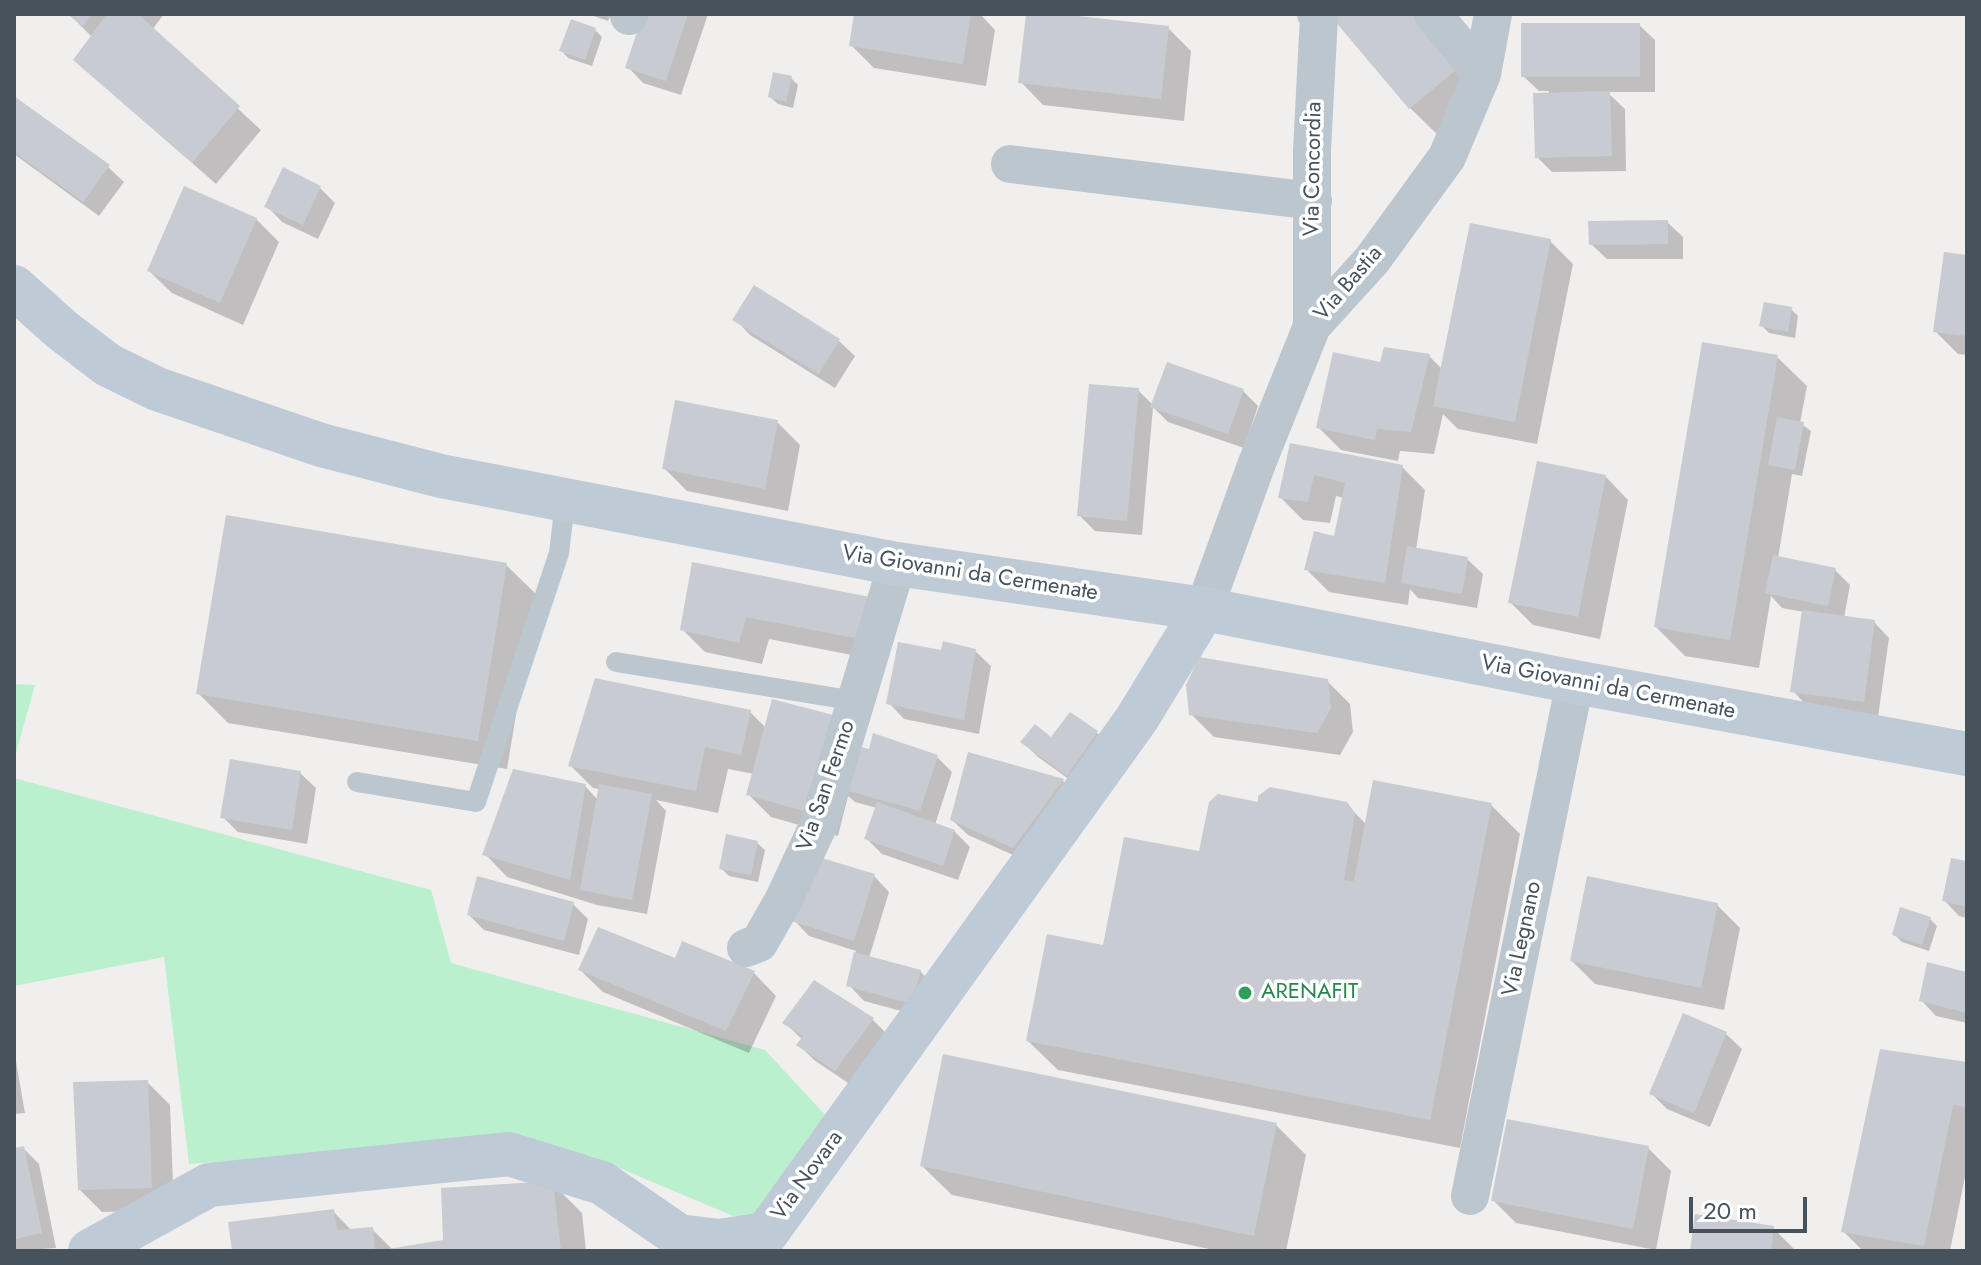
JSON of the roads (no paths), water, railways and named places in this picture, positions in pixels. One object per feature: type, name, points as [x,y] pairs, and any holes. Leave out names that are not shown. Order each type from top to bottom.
[{"type":"main road","name":"Via Giovanni da Cermenate","points":[[14,287],[62,330],[108,365],[157,389],[321,445],[441,476],[897,564],[1204,609],[1575,682],[1967,754]]},
{"type":"main road","name":"Via Novara","points":[[90,1251],[209,1185],[509,1154],[602,1183],[679,1236],[719,1241],[766,1234],[1136,720],[1204,609]]},
{"type":"street","name":"Via Concordia","points":[[1312,326],[1312,150],[1319,16],[1316,14]]},
{"type":"street","points":[[1433,14],[1482,74]]},
{"type":"street","name":"Via Bastia","points":[[1204,609],[1257,463],[1312,326],[1372,260],[1447,157],[1482,74],[1493,14]]},
{"type":"street","points":[[1010,164],[1313,201]]},
{"type":"street","name":"Via San Fermo","points":[[746,948],[759,943],[783,901],[819,824],[897,564]]},
{"type":"street","name":"Via Legnano","points":[[1470,1196],[1575,682]]},
{"type":"lane","points":[[357,782],[476,802],[559,553],[565,502]]},
{"type":"lane","name":"Via San Fermo","points":[[616,662],[856,701]]},
{"type":"place","name":"ARENAFIT","points":[[1245,993]]}]
